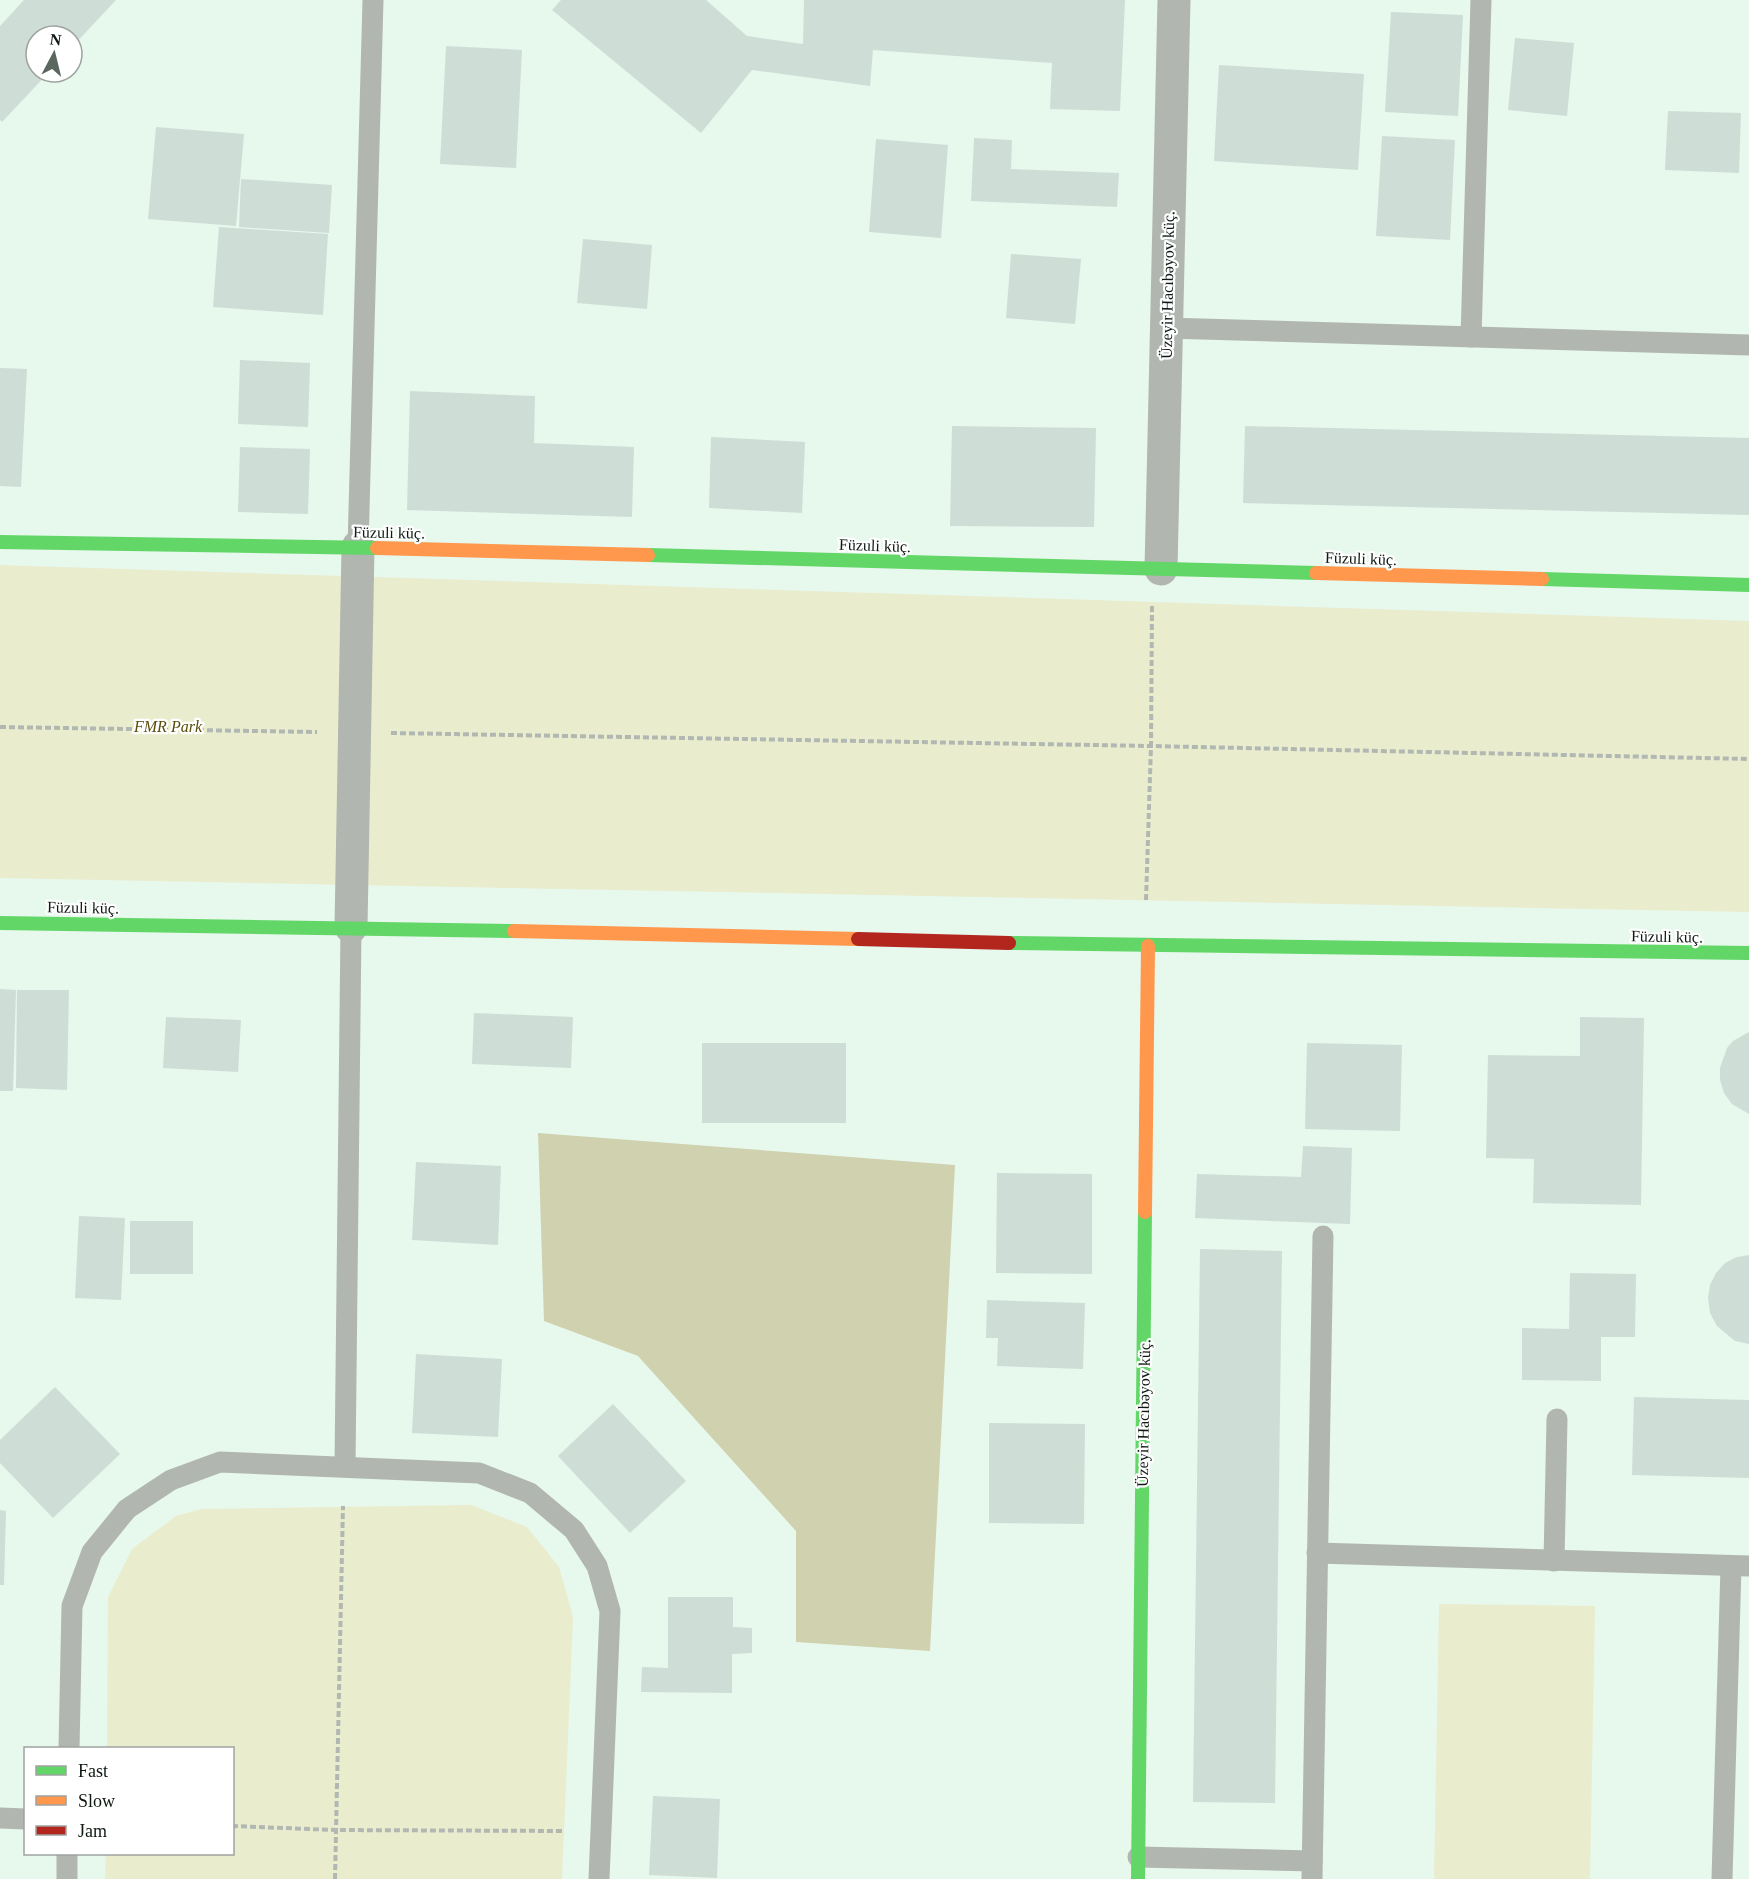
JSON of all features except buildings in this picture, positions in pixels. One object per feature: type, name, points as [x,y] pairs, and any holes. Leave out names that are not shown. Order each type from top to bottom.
[{"type":"street","name":"Üzeyir Hacıbəyov küç.","points":[[1161,569],[1174,0]]},
{"type":"street","name":"Füzuli küç.","points":[[0,542],[358,547],[1749,585]]},
{"type":"street","points":[[351,927],[358,547]]},
{"type":"street","name":"Füzuli küç.","points":[[0,923],[351,927],[1148,946],[1749,953]]},
{"type":"street","name":"Üzeyir Hacıbəyov küç.","points":[[1138,1879],[1148,946]]},
{"type":"lane","points":[[358,547],[373,0]]},
{"type":"lane","points":[[1471,337],[1481,0]]},
{"type":"lane","points":[[1166,328],[1749,345]]},
{"type":"lane","points":[[345,1466],[351,927]]},
{"type":"lane","points":[[1138,1857],[1312,1870],[1323,1236]]},
{"type":"lane","points":[[1554,1561],[1557,1419]]},
{"type":"lane","points":[[69,1747],[72,1606],[92,1552],[127,1509],[171,1480],[220,1462],[479,1473],[530,1493],[574,1530],[597,1566],[610,1611],[599,1879]]},
{"type":"lane","points":[[1317,1553],[1740,1566],[1722,1879]]},
{"type":"lane","points":[[0,1818],[24,1819]]},
{"type":"lane","points":[[67,1855],[67,1879]]},
{"type":"path","points":[[1146,900],[1151,746],[1152,601]]},
{"type":"path","points":[[0,726],[324,732]]},
{"type":"path","points":[[384,733],[1749,759]]},
{"type":"path","points":[[335,1879],[343,1506]]},
{"type":"path","points":[[234,1826],[335,1830],[564,1831]]},
{"type":"green space","name":"FMR Park","points":[[0,565],[1749,621],[1749,912],[0,878]]},
{"type":"green space","points":[[538,1133],[955,1165],[930,1651],[796,1642],[796,1531],[638,1356],[544,1321]]},
{"type":"green space","points":[[471,1505],[527,1527],[559,1567],[573,1617],[562,1879],[105,1879],[106,1855],[234,1855],[234,1747],[107,1747],[108,1597],[132,1549],[176,1516],[202,1509]]},
{"type":"green space","points":[[1439,1604],[1595,1606],[1590,1879],[1434,1879]]},
{"type":"traffic: fast","points":[[0,542],[377,548]]},
{"type":"traffic: fast","points":[[648,555],[1316,573]]},
{"type":"traffic: fast","points":[[1542,579],[1749,585]]},
{"type":"traffic: fast","points":[[0,923],[514,931]]},
{"type":"traffic: fast","points":[[1009,943],[1749,953]]},
{"type":"traffic: fast","points":[[1138,1879],[1145,1212]]},
{"type":"traffic: slow","points":[[377,548],[648,555]]},
{"type":"traffic: slow","points":[[1316,573],[1542,579]]},
{"type":"traffic: slow","points":[[514,931],[858,939]]},
{"type":"traffic: slow","points":[[1145,1212],[1148,946]]},
{"type":"traffic: jam","points":[[858,939],[1009,943]]}]
